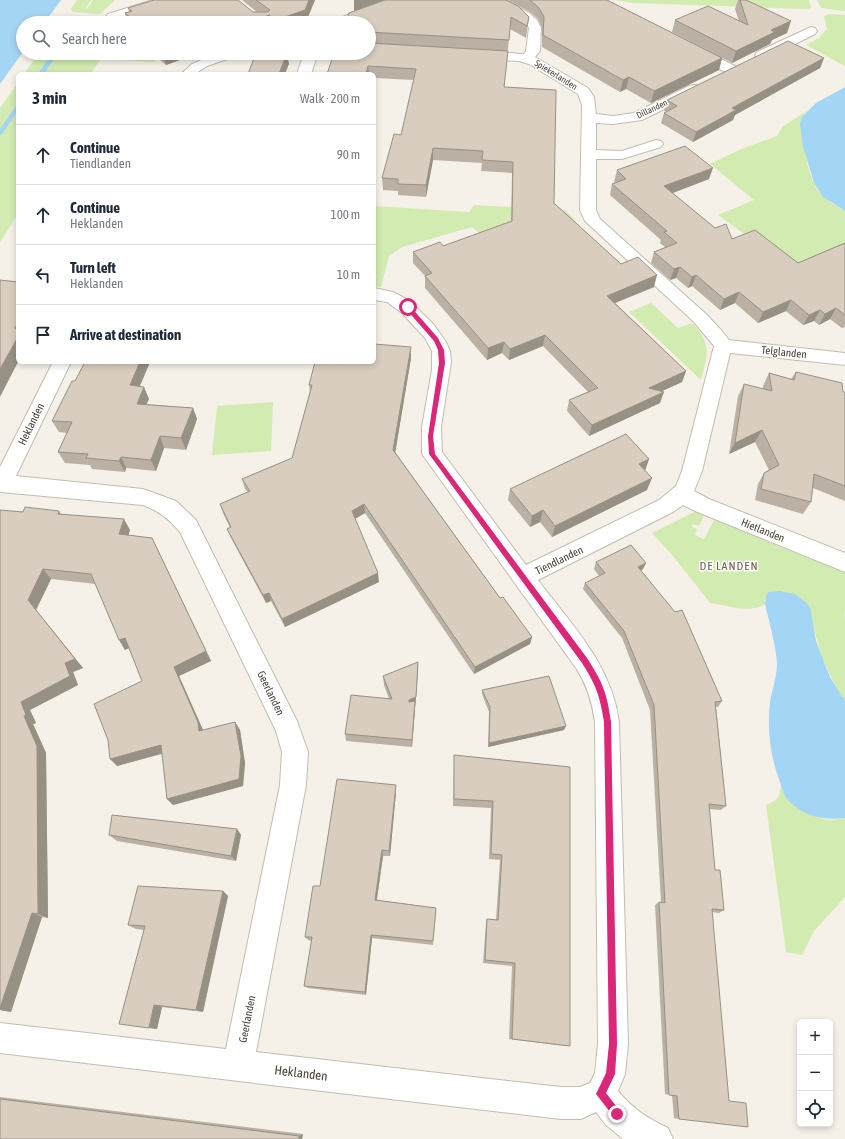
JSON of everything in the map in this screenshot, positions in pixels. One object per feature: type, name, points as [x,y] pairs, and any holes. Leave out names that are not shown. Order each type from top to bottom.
[{"type":"street","points":[[115,16],[164,0]]},
{"type":"street","points":[[357,16],[383,6],[392,6],[408,0]]},
{"type":"street","points":[[496,0],[525,16],[533,23],[533,51],[528,58]]},
{"type":"street","points":[[718,77],[811,31]]},
{"type":"street","points":[[684,45],[732,70]]},
{"type":"street","name":"Spiekerlanden","points":[[465,54],[528,58],[541,64],[583,91],[587,97],[589,154],[588,210],[592,221],[700,318],[715,334],[723,346]]},
{"type":"street","points":[[190,72],[201,64],[212,60]]},
{"type":"street","points":[[305,72],[309,60]]},
{"type":"street","name":"Dillanden","points":[[588,118],[613,120],[637,117],[704,83]]},
{"type":"street","points":[[589,154],[631,154],[656,144]]},
{"type":"street","name":"Tiendlanden","points":[[376,294],[386,295],[408,307],[436,340],[441,350],[442,363],[430,436],[432,454],[523,577],[666,506],[682,494],[689,481],[692,471],[723,346]]},
{"type":"street","name":"Telglanden","points":[[723,346],[845,360]]},
{"type":"street","name":"Heklanden","points":[[1,484],[61,364]]},
{"type":"street","name":"Geerlanden","points":[[1,484],[143,498],[162,503],[171,508],[188,526],[288,729],[295,752],[293,785],[238,1065]]},
{"type":"street","name":"Hietlanden","points":[[682,494],[702,505],[845,563]]},
{"type":"street","points":[[523,577],[598,681],[604,701],[607,722],[613,1044],[610,1074],[601,1094],[617,1114],[637,1130],[657,1139]]},
{"type":"street","name":"Heklanden","points":[[0,1038],[561,1103],[581,1103],[601,1094]]},
{"type":"green space","points":[[77,0],[91,0],[85,9],[87,9],[93,0],[115,0],[100,14],[73,12],[71,9]]},
{"type":"green space","points":[[613,0],[809,0],[811,7],[806,9],[633,3]]},
{"type":"green space","points":[[817,0],[845,0],[845,11],[821,8]]},
{"type":"green space","points":[[829,14],[845,15],[845,66],[806,45],[819,38],[827,29],[824,16]]},
{"type":"green space","points":[[34,60],[100,60],[91,72],[25,72]]},
{"type":"green space","points":[[119,60],[154,60],[156,62]]},
{"type":"green space","points":[[16,86],[16,217],[0,242],[0,108]]},
{"type":"green space","points":[[808,110],[802,117],[803,137],[809,171],[818,190],[824,197],[845,211],[845,251],[799,274],[718,215],[754,200],[710,164],[741,149],[777,136],[782,127]]},
{"type":"green space","points":[[474,205],[565,210],[576,221],[494,247],[472,227],[402,247],[389,256],[381,287],[376,286],[376,206],[469,212]]},
{"type":"green space","points":[[651,303],[678,328],[692,323],[703,337],[707,350],[707,356],[701,380],[629,312]]},
{"type":"green space","points":[[273,402],[271,451],[212,455],[217,406]]},
{"type":"green space","points":[[694,512],[704,515],[699,526],[693,524],[692,527],[697,529],[695,535],[704,539],[714,520],[845,573],[845,701],[832,679],[823,658],[816,636],[811,611],[766,596],[765,604],[759,607],[745,609],[710,603],[673,556],[652,533]]},
{"type":"green space","points":[[781,786],[787,798],[822,819],[832,820],[845,818],[845,897],[814,931],[802,955],[786,952],[766,805],[773,802],[777,798],[780,793]]},
{"type":"water","points":[[0,0],[61,0],[49,16],[16,16],[16,60],[17,60],[0,84]]},
{"type":"water","points":[[845,87],[845,211],[823,197],[814,183],[803,146],[800,124],[802,117],[816,103]]},
{"type":"water","points":[[779,591],[795,594],[808,604],[811,611],[816,641],[830,677],[845,701],[845,818],[821,818],[799,810],[787,799],[774,762],[770,743],[769,723],[770,702],[777,663],[774,641],[765,604],[766,596],[769,592]]},
{"type":"building","points":[[154,0],[238,0],[253,12],[268,12],[270,10],[256,0],[309,0],[305,10],[288,16],[129,16],[125,13],[132,11],[128,8]]},
{"type":"building","points":[[385,0],[506,0],[518,6],[529,17],[527,26],[511,17],[509,40],[376,32],[376,16],[348,16],[349,13]]},
{"type":"building","points":[[530,0],[607,0],[722,58],[654,91],[629,77],[623,80],[543,35],[544,17],[539,8]]},
{"type":"building","points":[[740,0],[746,0],[791,21],[771,30],[775,32],[736,51],[675,20],[708,6],[748,25]]},
{"type":"building","points":[[788,41],[824,58],[732,108],[736,110],[696,132],[664,113],[677,106],[667,100]]},
{"type":"building","points":[[376,43],[508,51],[504,87],[556,90],[554,204],[621,264],[638,257],[657,275],[607,296],[686,371],[649,388],[664,392],[592,425],[569,400],[598,388],[545,335],[510,349],[504,342],[488,348],[425,276],[432,273],[413,252],[440,242],[443,246],[512,221],[513,162],[482,160],[483,151],[433,148],[426,185],[398,184],[398,179],[382,178],[394,134],[401,135],[416,69],[368,66],[366,72],[328,72],[332,60],[376,60]]},
{"type":"building","points":[[253,60],[284,60],[280,72],[249,72]]},
{"type":"building","points":[[685,146],[713,168],[664,186],[715,228],[726,224],[732,239],[755,230],[798,263],[845,243],[845,315],[836,308],[825,314],[820,310],[809,315],[791,300],[763,312],[739,292],[724,299],[696,275],[692,277],[680,267],[674,269],[654,252],[677,243],[664,232],[667,231],[612,184],[626,179],[617,170]]},
{"type":"building","points":[[0,280],[16,282],[16,341],[0,369]]},
{"type":"building","points":[[376,344],[411,347],[393,450],[500,598],[503,597],[532,637],[475,667],[364,504],[352,511],[378,573],[282,619],[269,593],[263,595],[227,529],[231,527],[220,504],[250,491],[242,479],[292,458],[312,385],[309,385],[314,364],[376,364]]},
{"type":"building","points":[[84,364],[139,364],[130,385],[144,387],[137,404],[193,408],[181,438],[160,436],[151,460],[121,457],[119,461],[86,458],[88,454],[58,452],[72,422],[52,421],[72,381],[75,381]]},
{"type":"building","points":[[796,372],[842,383],[843,392],[845,392],[845,486],[814,474],[811,502],[761,489],[764,473],[779,465],[762,430],[735,443],[744,384],[772,391],[769,373],[794,380]]},
{"type":"building","points":[[626,434],[649,459],[639,464],[652,478],[555,526],[543,510],[532,516],[510,489]]},
{"type":"building","points":[[25,507],[59,511],[58,514],[124,519],[119,534],[152,538],[206,651],[174,667],[198,722],[199,731],[235,722],[241,756],[239,779],[167,799],[161,745],[110,759],[108,740],[94,704],[142,681],[125,638],[119,640],[91,574],[43,569],[28,600],[75,659],[65,663],[70,676],[21,702],[26,715],[24,716],[37,746],[38,914],[32,913],[0,1008],[0,510],[23,512]]},
{"type":"building","points":[[631,545],[646,563],[638,567],[675,612],[682,610],[722,701],[715,702],[726,806],[709,804],[715,870],[720,870],[724,910],[712,909],[729,1101],[746,1103],[748,1127],[679,1119],[677,1096],[669,1095],[659,902],[665,903],[654,705],[624,631],[585,583],[605,573],[596,562]]},
{"type":"building","points":[[418,662],[416,697],[409,700],[409,702],[415,701],[412,740],[345,734],[351,695],[392,699],[383,676]]},
{"type":"building","points":[[549,676],[566,726],[489,743],[490,707],[482,690]]},
{"type":"building","points":[[454,755],[570,767],[570,1046],[512,1039],[515,963],[485,960],[487,919],[498,920],[502,855],[491,854],[493,801],[454,799]]},
{"type":"building","points":[[337,779],[396,785],[389,851],[382,850],[375,900],[436,908],[433,941],[371,935],[365,992],[304,986],[312,937],[305,937],[313,886],[320,886]]},
{"type":"building","points":[[112,815],[237,829],[231,856],[109,835]]},
{"type":"building","points":[[138,886],[223,891],[196,1010],[154,1005],[149,1028],[119,1024],[145,926],[128,925]]},
{"type":"building","points":[[0,1099],[299,1136],[299,1139],[0,1139]]},
{"type":"waterway","points":[[42,72],[50,60]]},
{"type":"waterway","points":[[0,133],[16,110]]},
{"type":"district","name":"DE LANDEN","points":[[729,566]]},
{"type":"route","points":[[408,307],[436,340],[441,350],[442,363],[430,436],[432,454],[584,660],[598,681],[604,701],[607,722],[613,1044],[610,1074],[601,1094],[617,1114]]}]
